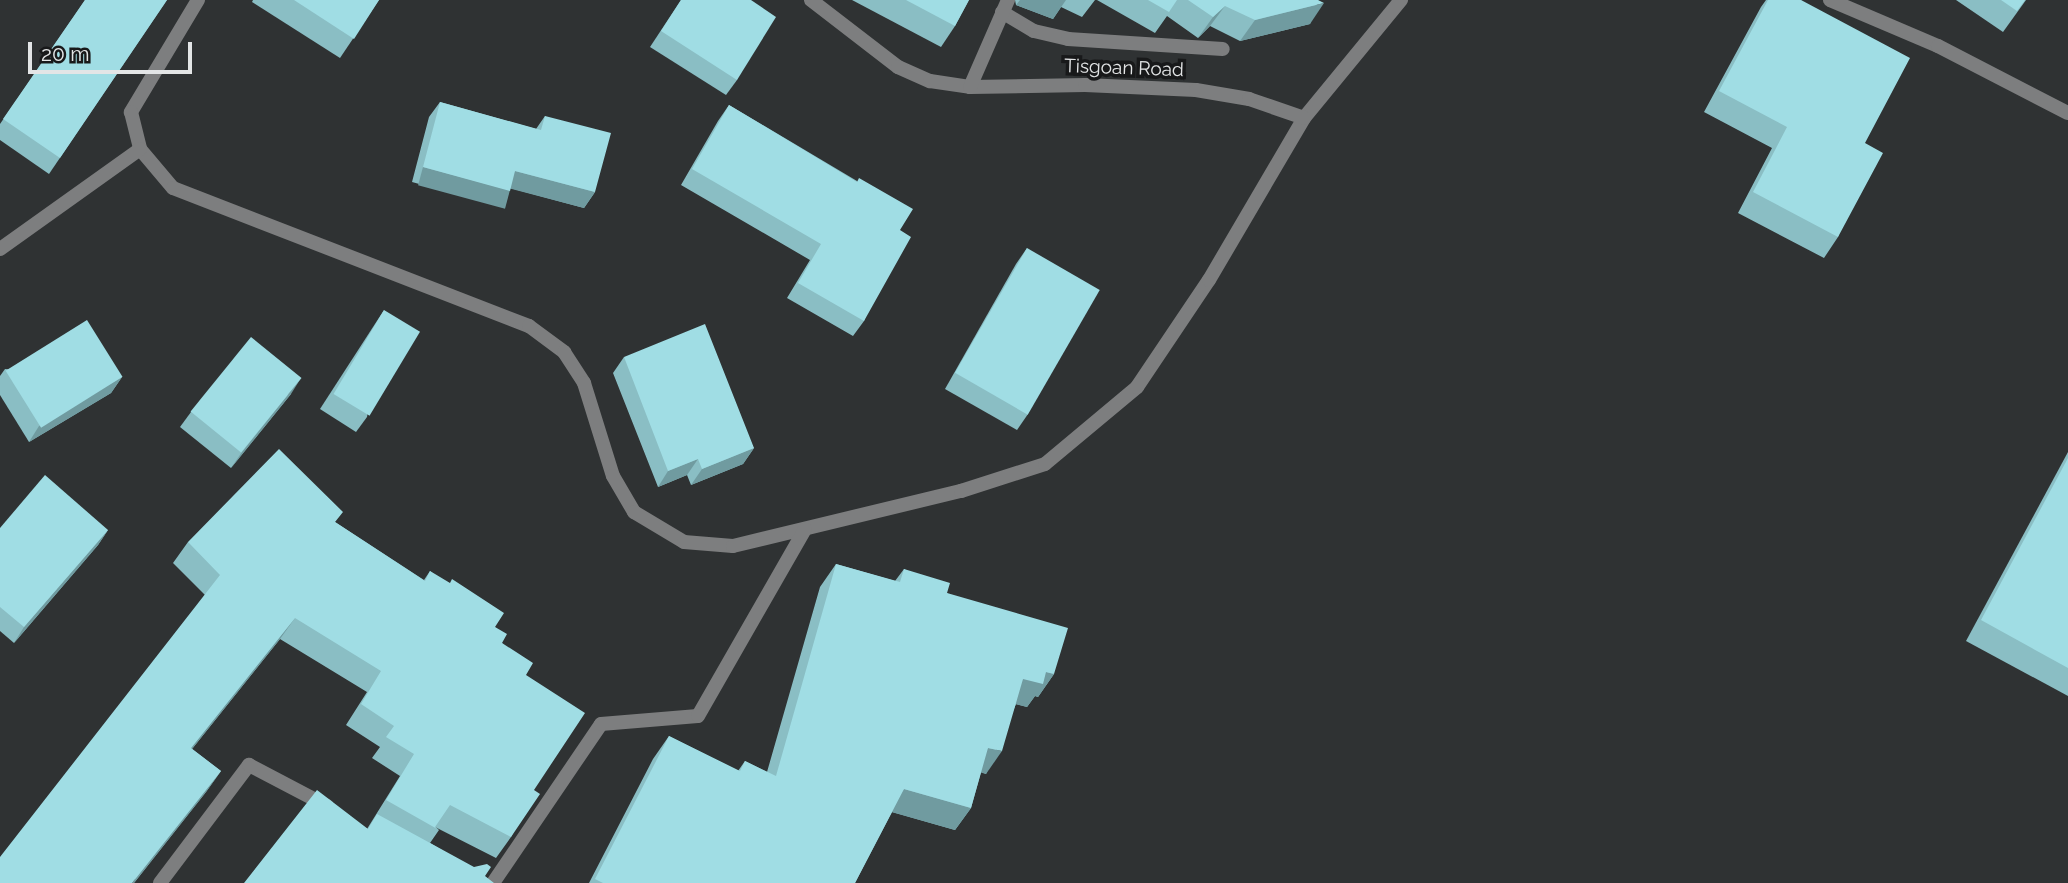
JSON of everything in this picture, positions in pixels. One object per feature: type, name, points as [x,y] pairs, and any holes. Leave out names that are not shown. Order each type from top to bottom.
[{"type":"street","points":[[198,0],[131,112],[140,149],[173,188],[530,326],[564,352],[584,383],[612,476],[634,512],[684,542],[733,546],[961,491],[1045,464],[1137,387],[1209,280],[1304,118],[1401,0]]},
{"type":"street","name":"Tisgoan Road","points":[[811,0],[898,67],[930,81],[970,86],[1085,85],[1196,90],[1249,99],[1304,118]]},
{"type":"street","points":[[1833,0],[1938,46],[2068,113]]},
{"type":"street","points":[[970,86],[1005,6],[1034,31],[1068,40],[1223,49]]},
{"type":"street","points":[[0,249],[140,149]]},
{"type":"street","points":[[493,883],[601,724],[698,716],[805,529]]},
{"type":"street","points":[[159,883],[249,765],[342,815]]},
{"type":"building","points":[[85,0],[167,0],[60,158],[3,119]]},
{"type":"building","points":[[294,0],[379,0],[354,39]]},
{"type":"building","points":[[681,0],[751,0],[776,17],[737,80],[661,31]]},
{"type":"building","points":[[906,0],[969,0],[955,26]]},
{"type":"building","points":[[1148,0],[1177,0],[1169,12]]},
{"type":"building","points":[[1188,0],[1318,0],[1324,3],[1255,20],[1225,6],[1213,17]]},
{"type":"building","points":[[1768,0],[1801,0],[1910,58],[1865,143],[1883,153],[1838,237],[1753,192],[1787,127],[1719,91]]},
{"type":"building","points":[[2001,0],[2025,0],[2017,11]]},
{"type":"building","points":[[440,102],[541,130],[545,116],[611,133],[595,192],[515,171],[510,191],[423,167]]},
{"type":"building","points":[[729,105],[857,182],[859,178],[913,209],[900,230],[911,237],[864,321],[798,283],[821,244],[692,169]]},
{"type":"building","points":[[1027,248],[1100,290],[1028,415],[955,373]]},
{"type":"building","points":[[384,310],[420,332],[370,416],[334,394]]},
{"type":"building","points":[[87,320],[123,377],[41,428],[6,371]]},
{"type":"building","points":[[705,324],[754,448],[702,469],[698,459],[668,471],[624,357]]},
{"type":"building","points":[[251,337],[302,378],[241,453],[191,412]]},
{"type":"building","points":[[279,449],[343,512],[335,522],[425,581],[430,571],[450,583],[452,579],[504,613],[495,627],[507,634],[502,643],[533,663],[526,675],[585,713],[534,790],[540,794],[511,837],[450,805],[435,827],[439,830],[386,800],[414,754],[386,737],[394,726],[361,704],[381,671],[295,618],[191,748],[221,771],[132,883],[0,883],[0,857],[220,575],[188,542]]},
{"type":"building","points":[[2068,458],[2068,668],[1981,620]]},
{"type":"building","points":[[45,475],[108,530],[24,627],[0,607],[0,528]]},
{"type":"building","points":[[836,564],[900,582],[904,569],[950,583],[947,593],[1068,628],[1054,674],[1046,672],[1043,684],[1023,679],[1002,751],[988,748],[971,808],[904,789],[855,883],[603,883],[595,879],[669,736],[740,771],[745,761],[776,776]]},
{"type":"building","points":[[317,790],[368,829],[377,814],[474,867],[487,864],[491,867],[485,876],[494,883],[244,883]]}]
